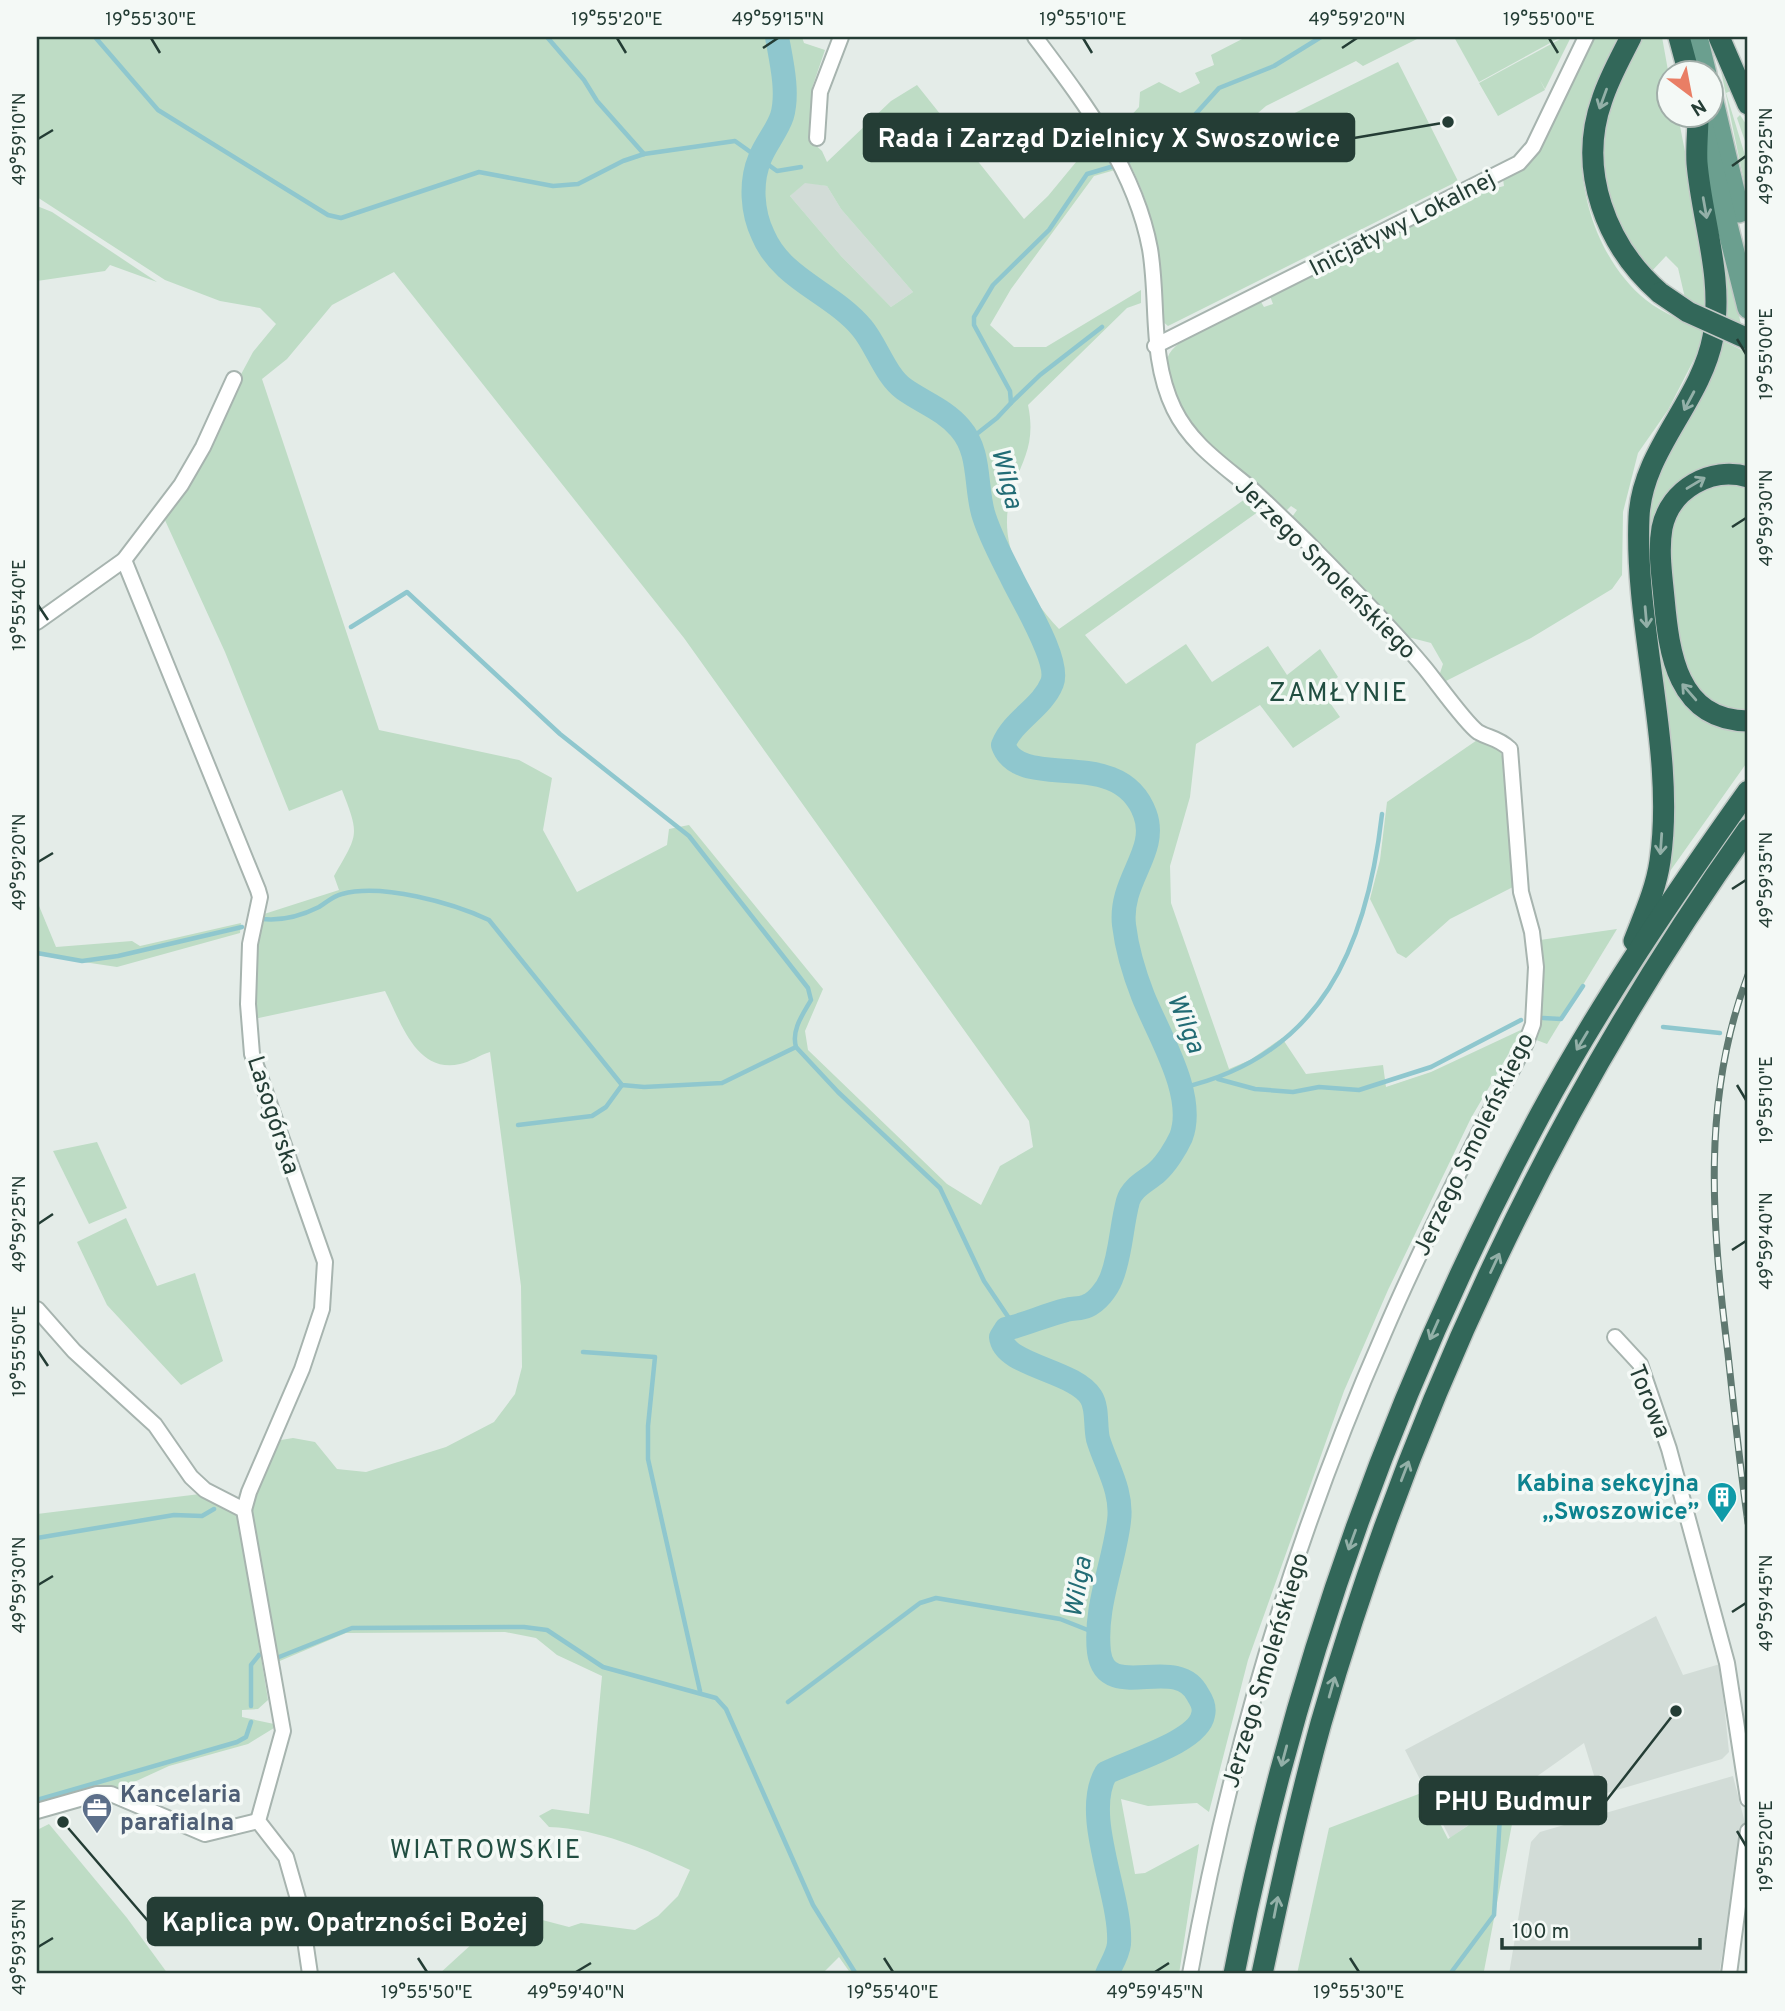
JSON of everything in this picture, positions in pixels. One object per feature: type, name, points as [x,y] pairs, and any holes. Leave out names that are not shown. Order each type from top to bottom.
[{"type":"highway","points":[[1631,37],[1602,100],[1596,124],[1594,173],[1600,205],[1618,245],[1638,273],[1660,293],[1688,312],[1748,339]]},
{"type":"highway","points":[[1679,37],[1685,60]]},
{"type":"highway","points":[[1719,37],[1748,104]]},
{"type":"highway","points":[[1617,982],[1654,889],[1662,846],[1661,776],[1640,555],[1640,507],[1655,460],[1703,371],[1716,314],[1715,268],[1697,163],[1698,130]]},
{"type":"highway","points":[[1748,477],[1717,474],[1691,485],[1669,509],[1660,546],[1666,621],[1675,670],[1689,694],[1712,711],[1729,718],[1748,720]]},
{"type":"highway","points":[[1234,1974],[1259,1857],[1297,1709],[1383,1452],[1439,1318],[1541,1113],[1617,982],[1748,791]]},
{"type":"highway","points":[[1262,1974],[1306,1781],[1342,1653],[1387,1517],[1459,1338],[1519,1211],[1596,1067],[1662,957],[1748,830]]},
{"type":"main road","points":[[1697,37],[1703,60]]},
{"type":"main road","points":[[1703,130],[1748,308]]},
{"type":"main road","points":[[1720,130],[1748,248]]},
{"type":"street","points":[[817,138],[820,92],[841,37]]},
{"type":"street","name":"Jerzego Smoleńskiego","points":[[1035,37],[1100,129],[1123,168],[1140,209],[1150,250],[1155,346],[1169,398],[1181,421],[1199,445],[1254,491],[1313,548],[1421,663],[1478,732],[1497,738],[1510,749],[1521,892],[1532,932],[1536,967],[1533,1024],[1430,1229],[1383,1334],[1334,1455],[1283,1599],[1233,1769],[1190,1974]]},
{"type":"street","name":"Inicjatywy Lokalnej","points":[[1155,346],[1519,163],[1533,146],[1586,37]]},
{"type":"street","points":[[37,622],[124,561],[181,485],[203,447],[234,379]]},
{"type":"street","name":"Lasogórska","points":[[124,561],[258,890],[260,897],[250,944],[248,1004],[252,1054],[325,1262],[322,1309],[244,1510]]},
{"type":"street","points":[[37,1309],[74,1351],[155,1425],[191,1477],[205,1490],[244,1510],[283,1731],[258,1821]]},
{"type":"street","name":"Torowa","points":[[1615,1337],[1640,1364],[1669,1449],[1727,1663],[1748,1799]]},
{"type":"street","points":[[37,1811],[97,1794],[111,1794],[205,1833],[258,1821]]},
{"type":"street","points":[[258,1821],[286,1857],[300,1906],[310,1974]]},
{"type":"street","points":[[1729,1974],[1748,1831]]},
{"type":"shaded area","points":[[805,182],[827,186],[841,209],[913,292],[891,307],[841,256],[790,196]]},
{"type":"shaded area","points":[[1656,1616],[1683,1675],[1720,1664],[1729,1752],[1722,1759],[1600,1795],[1584,1743],[1450,1838],[1405,1750]]},
{"type":"shaded area","points":[[1733,1776],[1745,1823],[1737,1833],[1740,1848],[1719,1974],[1509,1974],[1531,1842],[1540,1832]]},
{"type":"green space","points":[[37,37],[802,37],[804,43],[825,50],[812,88],[811,141],[822,151],[827,162],[891,101],[917,85],[1024,219],[1048,196],[1081,156],[1102,146],[1115,170],[1094,176],[1011,289],[990,325],[1014,347],[1046,347],[1141,290],[1141,303],[1127,308],[1028,405],[1028,448],[1011,493],[1007,525],[1013,558],[1020,574],[1028,589],[1059,629],[1248,497],[1262,509],[1085,635],[1126,684],[1186,644],[1212,682],[1268,646],[1287,675],[1320,649],[1338,677],[1321,690],[1340,717],[1293,748],[1260,705],[1196,744],[1190,797],[1170,866],[1171,903],[1229,1069],[1250,1060],[1282,1038],[1306,1074],[1383,1065],[1386,1087],[1431,1072],[1523,1029],[1471,1118],[1388,1290],[1344,1391],[1248,1660],[1209,1812],[1197,1803],[1148,1806],[1121,1799],[1135,1874],[1145,1873],[1199,1844],[1179,1974],[851,1974],[839,1957],[822,1974],[439,1974],[508,1911],[569,1927],[581,1923],[635,1930],[658,1916],[678,1896],[690,1870],[604,1836],[549,1827],[539,1816],[552,1809],[589,1814],[602,1676],[557,1655],[536,1638],[505,1632],[346,1633],[275,1663],[250,1513],[275,1441],[293,1438],[315,1442],[337,1469],[366,1472],[446,1447],[494,1422],[515,1394],[522,1367],[521,1286],[490,1052],[460,1064],[445,1065],[432,1061],[412,1043],[385,991],[254,1019],[257,928],[261,915],[339,890],[334,876],[352,842],[354,826],[342,790],[289,811],[225,652],[164,518],[253,352],[276,324],[260,308],[220,301],[165,280],[37,197]],"holes":[[[779,102],[790,104],[789,122],[764,170],[760,200],[749,197],[749,162],[772,129]],[[805,183],[827,186],[841,209],[913,292],[891,307],[841,256],[790,196]],[[394,272],[684,638],[1029,1121],[1033,1147],[1000,1166],[981,1205],[947,1184],[808,1050],[805,1031],[823,989],[689,825],[669,829],[667,845],[577,892],[543,830],[552,778],[519,760],[379,730],[262,379],[287,359],[332,305]]]},
{"type":"green space","points":[[1246,37],[1421,37],[1363,66],[1356,61],[1266,106],[1210,155],[1398,62],[1458,181],[1168,326],[1162,321],[1157,247],[1146,202],[1138,180],[1113,135],[1139,107],[1140,92],[1159,82],[1180,93],[1200,83],[1195,73],[1214,65],[1211,55]]},
{"type":"green space","points":[[1454,37],[1561,37],[1479,82]]},
{"type":"green space","points":[[1564,37],[1571,37],[1545,89],[1540,80],[1545,90],[1498,116],[1479,83]]},
{"type":"green space","points":[[1592,37],[1618,37],[1593,92],[1583,136],[1584,188],[1600,239],[1612,262],[1646,300],[1707,334],[1668,410],[1638,453],[1623,512],[1622,575],[1612,589],[1531,638],[1444,682],[1439,676],[1443,664],[1431,643],[1400,635],[1292,517],[1297,510],[1291,506],[1286,511],[1236,469],[1192,423],[1172,385],[1167,359],[1180,343],[1202,329],[1261,302],[1264,307],[1273,304],[1270,296],[1471,195],[1504,186],[1503,179],[1527,167],[1537,152]]},
{"type":"green space","points":[[1639,37],[1662,37],[1666,60],[1656,60],[1656,130],[1681,130],[1704,248],[1708,310],[1685,298],[1678,268],[1666,256],[1650,273],[1625,237],[1616,218],[1609,198],[1603,156],[1607,112]]},
{"type":"green space","points":[[1726,77],[1733,90],[1726,93]]},
{"type":"green space","points":[[1726,93],[1748,165],[1748,201],[1726,95]]},
{"type":"green space","points":[[1740,115],[1748,127],[1748,150],[1737,118]]},
{"type":"green space","points":[[37,206],[52,212],[157,282],[110,265],[105,271],[37,281]]},
{"type":"green space","points":[[1724,253],[1741,324],[1724,317]]},
{"type":"green space","points":[[1721,340],[1748,353],[1748,466],[1736,464],[1674,488],[1661,643],[1671,683],[1748,729],[1748,761],[1668,874],[1671,794],[1648,553],[1648,509],[1653,487]]},
{"type":"green space","points":[[1732,482],[1748,484],[1748,712],[1718,703],[1693,684],[1687,673],[1677,637],[1670,574],[1669,542],[1674,522],[1682,507],[1700,491]]},
{"type":"green space","points":[[1483,736],[1500,750],[1506,769],[1513,887],[1450,919],[1406,958],[1397,953],[1370,899],[1380,860],[1387,802]]},
{"type":"green space","points":[[37,901],[56,947],[132,941],[140,946],[241,923],[240,933],[117,967],[37,955]]},
{"type":"green space","points":[[1617,929],[1547,1044],[1531,1038],[1540,940]]},
{"type":"green space","points":[[97,1142],[127,1208],[89,1224],[53,1151]]},
{"type":"green space","points":[[126,1218],[157,1286],[195,1273],[223,1361],[181,1385],[107,1305],[77,1242]]},
{"type":"green space","points":[[200,1494],[237,1514],[260,1635],[259,1645],[268,1700],[258,1709],[242,1710],[242,1717],[274,1724],[274,1728],[248,1744],[169,1766],[110,1793],[37,1807],[37,1514]]},
{"type":"green space","points":[[1424,1792],[1448,1839],[1506,1800],[1504,1823],[1512,1824],[1484,1971],[1493,1974],[1297,1974],[1329,1828]]},
{"type":"green space","points":[[49,1824],[127,1918],[168,1974],[37,1974],[37,1830]]},
{"type":"waterway","points":[[95,37],[158,110],[328,215],[341,218],[479,172],[553,186],[578,184],[623,161],[644,154],[735,141],[777,171],[801,167]]},
{"type":"waterway","points":[[547,37],[584,80],[597,101],[644,154]]},
{"type":"waterway","name":"Wilga","points":[[777,37],[784,76],[784,107],[780,121],[760,158],[754,187],[755,207],[763,235],[782,263],[862,328],[897,383],[947,416],[967,437],[974,458],[986,521],[999,553],[1046,645],[1053,673],[1052,683],[1042,700],[1013,728],[1003,745],[1013,759],[1029,766],[1093,774],[1114,780],[1132,793],[1145,814],[1148,828],[1143,854],[1127,894],[1124,925],[1137,979],[1180,1084],[1185,1120],[1181,1137],[1164,1165],[1130,1196],[1114,1270],[1101,1295],[1085,1307],[1058,1312],[1006,1329],[1001,1337],[1005,1347],[1014,1355],[1070,1380],[1082,1388],[1093,1401],[1098,1439],[1116,1489],[1120,1510],[1099,1619],[1099,1652],[1104,1667],[1114,1675],[1128,1678],[1159,1676],[1188,1683],[1198,1695],[1203,1707],[1203,1715],[1198,1725],[1189,1734],[1161,1750],[1106,1773],[1100,1791],[1098,1811],[1104,1857],[1115,1903],[1119,1944],[1107,1974]]},
{"type":"waterway","points":[[1130,160],[1158,138],[1183,128],[1219,88],[1274,66],[1321,37]]},
{"type":"waterway","points":[[969,440],[1011,403],[1010,391],[974,325],[974,317],[993,285],[1049,230],[1087,174],[1114,166]]},
{"type":"waterway","points":[[1011,403],[1040,375],[1102,327]]},
{"type":"waterway","points":[[351,627],[407,592],[560,734],[689,836],[808,988],[811,1000],[796,1028],[796,1047],[838,1092],[940,1188],[984,1281],[1015,1327]]},
{"type":"waterway","points":[[1181,1088],[1230,1072],[1270,1050],[1303,1022],[1329,988],[1349,950],[1364,908],[1375,862],[1382,814]]},
{"type":"waterway","points":[[262,919],[298,915],[342,894],[377,891],[437,901],[489,920],[622,1085],[644,1087],[722,1083],[796,1047]]},
{"type":"waterway","points":[[37,953],[82,961],[118,956],[242,927]]},
{"type":"waterway","points":[[1543,1018],[1561,1019],[1583,986]]},
{"type":"waterway","points":[[1218,1079],[1255,1089],[1293,1092],[1319,1087],[1359,1090],[1431,1067],[1521,1020]]},
{"type":"waterway","points":[[1663,1027],[1720,1033]]},
{"type":"waterway","points":[[518,1125],[592,1116],[606,1107],[622,1085]]},
{"type":"waterway","points":[[583,1352],[655,1357],[648,1426],[648,1459],[700,1691]]},
{"type":"waterway","points":[[37,1538],[174,1515],[202,1516],[214,1509]]},
{"type":"waterway","points":[[788,1702],[920,1603],[936,1598],[1060,1619],[1098,1634]]},
{"type":"waterway","points":[[279,1657],[352,1628],[524,1627],[547,1630],[603,1667],[716,1698],[726,1709],[813,1905],[856,1974]]},
{"type":"waterway","points":[[251,1706],[251,1665],[259,1655]]},
{"type":"waterway","points":[[37,1800],[237,1742],[246,1737],[251,1722]]},
{"type":"waterway","points":[[1450,1974],[1494,1915],[1500,1816]]},
{"type":"railway","points":[[1748,975],[1733,1022],[1723,1068],[1714,1163],[1722,1306],[1748,1523]]},
{"type":"place","name":"Rada i Zarząd Dzielnicy X Swoszowice","points":[[1448,122]]},
{"type":"place","name":"Kabina sekcyjna „Swoszowice”","points":[[1722,1524]]},
{"type":"place","name":"PHU Budmur","points":[[1676,1711]]},
{"type":"place","name":"Kaplica pw. Opatrzności Bożej","points":[[63,1822]]},
{"type":"place","name":"Kancelaria parafialna","points":[[97,1835]]},
{"type":"district","name":"ZAMŁYNIE","points":[[1339,692]]},
{"type":"district","name":"WIATROWSKIE","points":[[486,1849]]}]
